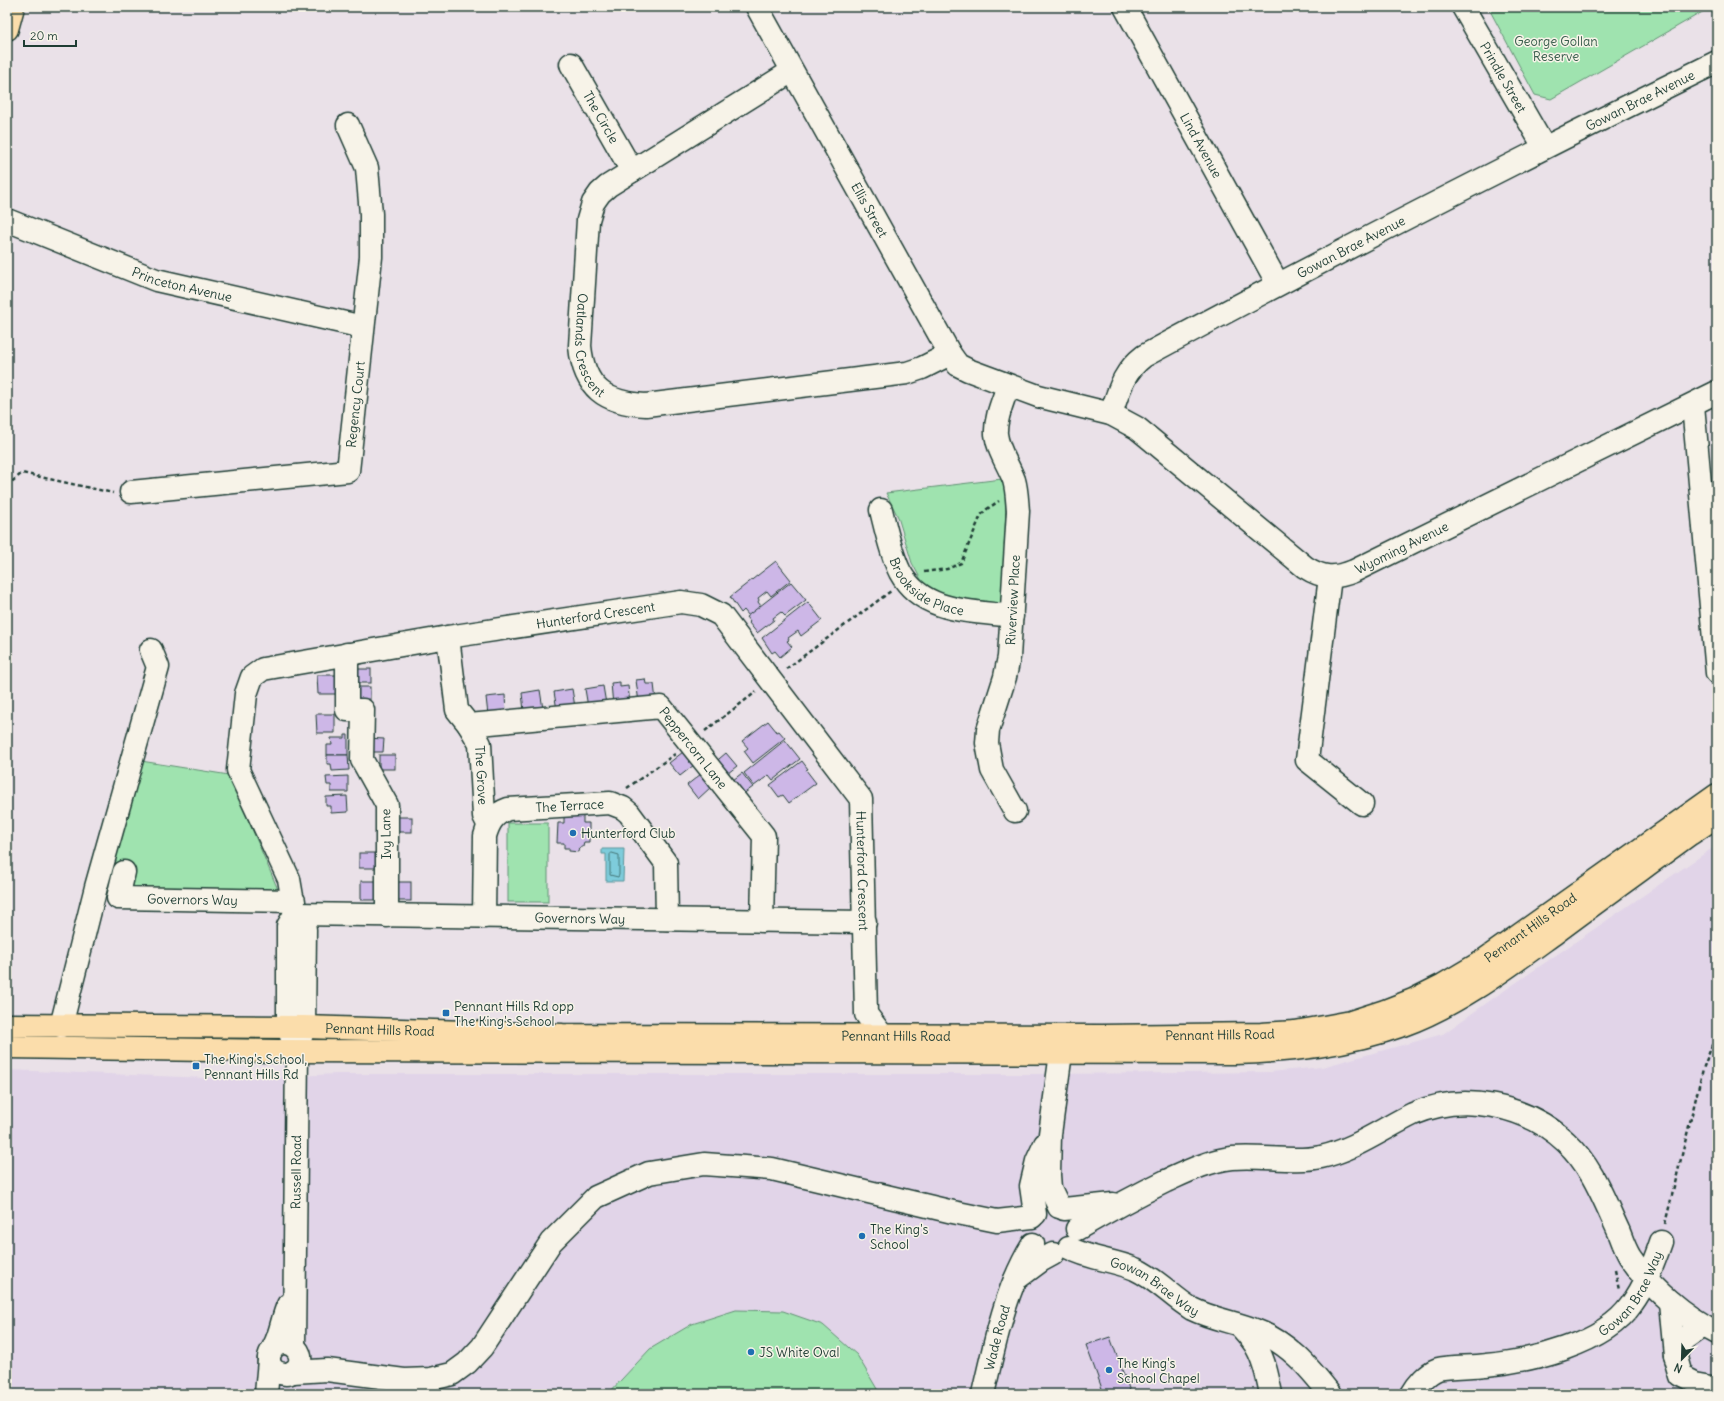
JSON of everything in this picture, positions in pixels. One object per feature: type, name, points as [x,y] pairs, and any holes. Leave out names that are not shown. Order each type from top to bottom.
[{"type":"main road","points":[[7,29],[14,7]]},
{"type":"main road","name":"Pennant Hills Road","points":[[7,1026],[296,1027],[563,1035],[1102,1036],[1261,1034],[1295,1032],[1351,1022],[1413,1000],[1455,978],[1717,795]]},
{"type":"main road","name":"Pennant Hills Road","points":[[7,1047],[297,1050],[1279,1052],[1325,1046],[1372,1034],[1404,1024],[1434,1012],[1513,963],[1717,816]]},
{"type":"street","name":"Ellis Street","points":[[758,7],[792,71],[950,354],[962,368],[1008,386]]},
{"type":"street","name":"Lind Avenue","points":[[1125,7],[1278,284]]},
{"type":"street","name":"Prindle Street","points":[[1463,7],[1544,147]]},
{"type":"street","name":"Gowan Brae Avenue","points":[[1112,414],[1126,374],[1134,364],[1144,356],[1278,284],[1544,147],[1717,62]]},
{"type":"street","name":"The Circle","points":[[571,64],[632,170]]},
{"type":"street","name":"Oatlands Crescent","points":[[792,71],[632,170],[600,193],[593,203],[588,220],[580,346],[582,363],[587,377],[596,388],[620,402],[646,405],[915,371],[950,354]]},
{"type":"street","name":"Regency Court","points":[[131,492],[348,471],[371,257],[371,214],[367,168],[348,125]]},
{"type":"street","name":"Princeton Avenue","points":[[7,220],[156,280],[363,327]]},
{"type":"street","points":[[1008,386],[1066,404],[1112,414]]},
{"type":"street","name":"Riverview Place","points":[[1008,386],[996,421],[996,433],[1002,454],[1015,482],[1017,496],[1018,511],[1012,616],[1008,666],[990,722],[987,743],[992,770],[1015,811]]},
{"type":"street","name":"Wyoming Avenue","points":[[1112,414],[1131,424],[1148,437],[1305,567],[1313,572],[1330,577],[1345,575],[1354,571],[1717,392]]},
{"type":"street","points":[[1693,405],[1717,673]]},
{"type":"street","name":"Brookside Place","points":[[881,510],[900,571],[906,580],[927,600],[949,608],[1012,616]]},
{"type":"street","points":[[1330,577],[1307,760],[1362,804]]},
{"type":"street","name":"Hunterford Crescent","points":[[294,908],[289,878],[238,770],[246,694],[252,677],[263,668],[448,637],[681,602],[701,605],[721,615],[861,799],[866,1014],[882,1035]]},
{"type":"street","name":"The Grove","points":[[448,637],[457,710],[469,725],[480,744],[484,816],[488,824]]},
{"type":"street","points":[[61,1026],[96,887],[158,667],[152,650]]},
{"type":"street","name":"Ivy Lane","points":[[347,654],[347,710],[363,710],[362,760],[387,805],[387,916]]},
{"type":"street","name":"Peppercorn Lane","points":[[469,725],[661,707],[764,836],[762,921]]},
{"type":"street","name":"The Terrace","points":[[488,824],[494,816],[508,809],[610,803],[623,808],[629,813],[666,863],[667,919]]},
{"type":"street","points":[[484,917],[484,847],[488,824]]},
{"type":"street","name":"Governors Way","points":[[124,872],[118,898],[294,908],[387,916],[865,922]]},
{"type":"street","points":[[294,908],[288,926],[297,1050]]},
{"type":"street","name":"Russell Road","points":[[285,1359],[284,1315],[294,1293],[297,1050]]},
{"type":"street","points":[[1061,1052],[1050,1134],[1050,1188],[1061,1208],[1073,1218],[1066,1244]]},
{"type":"street","points":[[1013,1282],[1120,1204],[1191,1169],[1212,1162],[1243,1158],[1302,1160],[1322,1156],[1362,1142],[1415,1114],[1448,1104],[1473,1103],[1493,1105],[1523,1114],[1546,1126],[1566,1141],[1585,1163],[1596,1181],[1630,1256],[1648,1279],[1670,1302],[1710,1330]]},
{"type":"street","points":[[1032,1243],[1028,1229],[1034,1215],[1031,1186],[1037,1161],[1050,1134]]},
{"type":"street","points":[[285,1359],[307,1360],[327,1370],[404,1380],[431,1379],[452,1374],[467,1363],[482,1348],[551,1242],[596,1197],[649,1173],[704,1164],[772,1169],[997,1221],[1032,1243],[1042,1252],[1066,1244]]},
{"type":"street","points":[[997,1221],[1034,1215],[1046,1207],[1061,1208],[1120,1204]]},
{"type":"street","name":"Gowan Brae Way","points":[[1412,1394],[1418,1384],[1437,1369],[1488,1365],[1536,1357],[1587,1340],[1614,1324],[1631,1306],[1648,1279],[1661,1242]]},
{"type":"street","name":"Wade Road","points":[[983,1394],[1006,1300],[1032,1243]]},
{"type":"street","name":"Gowan Brae Way","points":[[1066,1244],[1083,1255],[1134,1269],[1151,1277],[1194,1309],[1240,1326],[1254,1329],[1274,1338],[1303,1360],[1330,1394]]},
{"type":"street","points":[[1670,1302],[1675,1354],[1682,1375],[1695,1382],[1717,1386]]},
{"type":"street","points":[[1240,1326],[1257,1348],[1262,1358],[1271,1394]]},
{"type":"street","points":[[1675,1354],[1685,1339],[1710,1330]]},
{"type":"street","points":[[266,1394],[285,1359]]},
{"type":"street","points":[[269,1394],[285,1359]]},
{"type":"path","points":[[7,486],[22,473],[109,494],[131,492]]},
{"type":"path","points":[[906,580],[919,573],[947,569],[961,563],[981,515],[1000,500]]},
{"type":"path","name":"Gowan Brae Way","points":[[1661,1242],[1703,1069],[1717,1032]]},
{"type":"path","points":[[1615,1269],[1619,1290]]},
{"type":"shaded area","name":"The King's School","points":[[1717,845],[1717,1394],[7,1394],[7,1070],[233,1079],[337,1074],[1184,1073],[1270,1072],[1322,1067],[1443,1034]]},
{"type":"green space","name":"George Gollan Reserve","points":[[1488,7],[1711,7],[1551,99],[1535,95]]},
{"type":"green space","points":[[1002,479],[1006,489],[1004,604],[977,600],[945,601],[925,587],[912,563],[898,517],[886,493]]},
{"type":"green space","points":[[141,761],[229,775],[279,892],[105,894]]},
{"type":"green space","points":[[508,823],[548,823],[548,902],[508,902]]},
{"type":"green space","name":"JS White Oval","points":[[736,1310],[783,1311],[823,1325],[857,1355],[880,1394],[608,1394],[650,1349],[692,1324]]},
{"type":"water","points":[[602,849],[624,849],[623,881],[606,881],[606,854],[602,854]]},
{"type":"building","points":[[776,561],[791,580],[771,596],[767,591],[758,598],[758,602],[761,606],[749,616],[744,610],[741,613],[730,597]]},
{"type":"building","points":[[791,582],[806,600],[785,616],[781,612],[773,618],[774,620],[757,633],[746,617]]},
{"type":"building","points":[[808,602],[822,620],[801,636],[798,631],[788,638],[789,640],[787,641],[792,647],[780,657],[775,651],[772,653],[762,638]]},
{"type":"building","points":[[355,669],[371,669],[371,683],[355,683]]},
{"type":"building","points":[[317,675],[336,675],[336,694],[318,694]]},
{"type":"building","points":[[645,679],[646,684],[654,684],[656,701],[639,703],[636,680]]},
{"type":"building","points":[[620,682],[620,687],[628,686],[630,704],[613,706],[611,683]]},
{"type":"building","points":[[603,686],[606,704],[588,707],[585,689]]},
{"type":"building","points":[[354,687],[370,687],[370,702],[354,702]]},
{"type":"building","points":[[572,689],[575,707],[557,710],[554,692]]},
{"type":"building","points":[[540,690],[543,709],[524,711],[522,693]]},
{"type":"building","points":[[505,695],[506,714],[488,715],[486,697]]},
{"type":"building","points":[[316,714],[335,714],[335,733],[317,733]]},
{"type":"building","points":[[768,721],[777,732],[779,731],[785,738],[753,763],[744,751],[748,748],[742,741]]},
{"type":"building","points":[[345,735],[348,735],[348,755],[327,755],[327,745],[332,745],[331,738],[345,738]]},
{"type":"building","points":[[367,738],[384,739],[383,752],[367,752]]},
{"type":"building","points":[[785,740],[800,759],[773,780],[769,775],[754,786],[744,773]]},
{"type":"building","points":[[683,752],[694,765],[680,776],[669,763]]},
{"type":"building","points":[[726,753],[737,766],[723,777],[713,764]]},
{"type":"building","points":[[327,755],[348,755],[349,770],[332,771],[331,764],[327,764]]},
{"type":"building","points":[[379,755],[395,755],[395,769],[379,769]]},
{"type":"building","points":[[802,761],[808,769],[806,770],[816,783],[789,803],[783,795],[779,797],[770,785]]},
{"type":"building","points":[[742,773],[753,787],[739,797],[728,784]]},
{"type":"building","points":[[701,774],[711,787],[698,799],[687,785]]},
{"type":"building","points":[[348,776],[348,792],[331,792],[331,785],[327,785],[326,777]]},
{"type":"building","points":[[347,796],[348,812],[331,813],[331,806],[326,806],[326,797]]},
{"type":"building","name":"Hunterford Club","points":[[564,815],[583,816],[583,823],[589,823],[589,842],[584,842],[583,847],[580,847],[579,852],[569,851],[569,848],[564,848],[564,843],[557,843],[558,823],[564,823]]},
{"type":"building","points":[[395,817],[412,817],[412,832],[395,832]]},
{"type":"building","points":[[359,853],[376,853],[376,868],[359,868]]},
{"type":"building","points":[[361,881],[377,881],[377,900],[361,900]]},
{"type":"building","points":[[395,882],[411,882],[411,901],[395,901]]},
{"type":"building","name":"The King's School Chapel","points":[[1110,1337],[1131,1394],[1104,1394],[1086,1345]]},
{"type":"place","name":"Hunterford Club","points":[[573,833]]},
{"type":"place","name":"Pennant Hills Rd opp The King's School","points":[[446,1013]]},
{"type":"place","name":"The King's School, Pennant Hills Rd","points":[[196,1066]]},
{"type":"place","name":"The King's School","points":[[862,1236]]},
{"type":"place","name":"JS White Oval","points":[[751,1352]]},
{"type":"place","name":"The King's School Chapel","points":[[1109,1370]]}]
